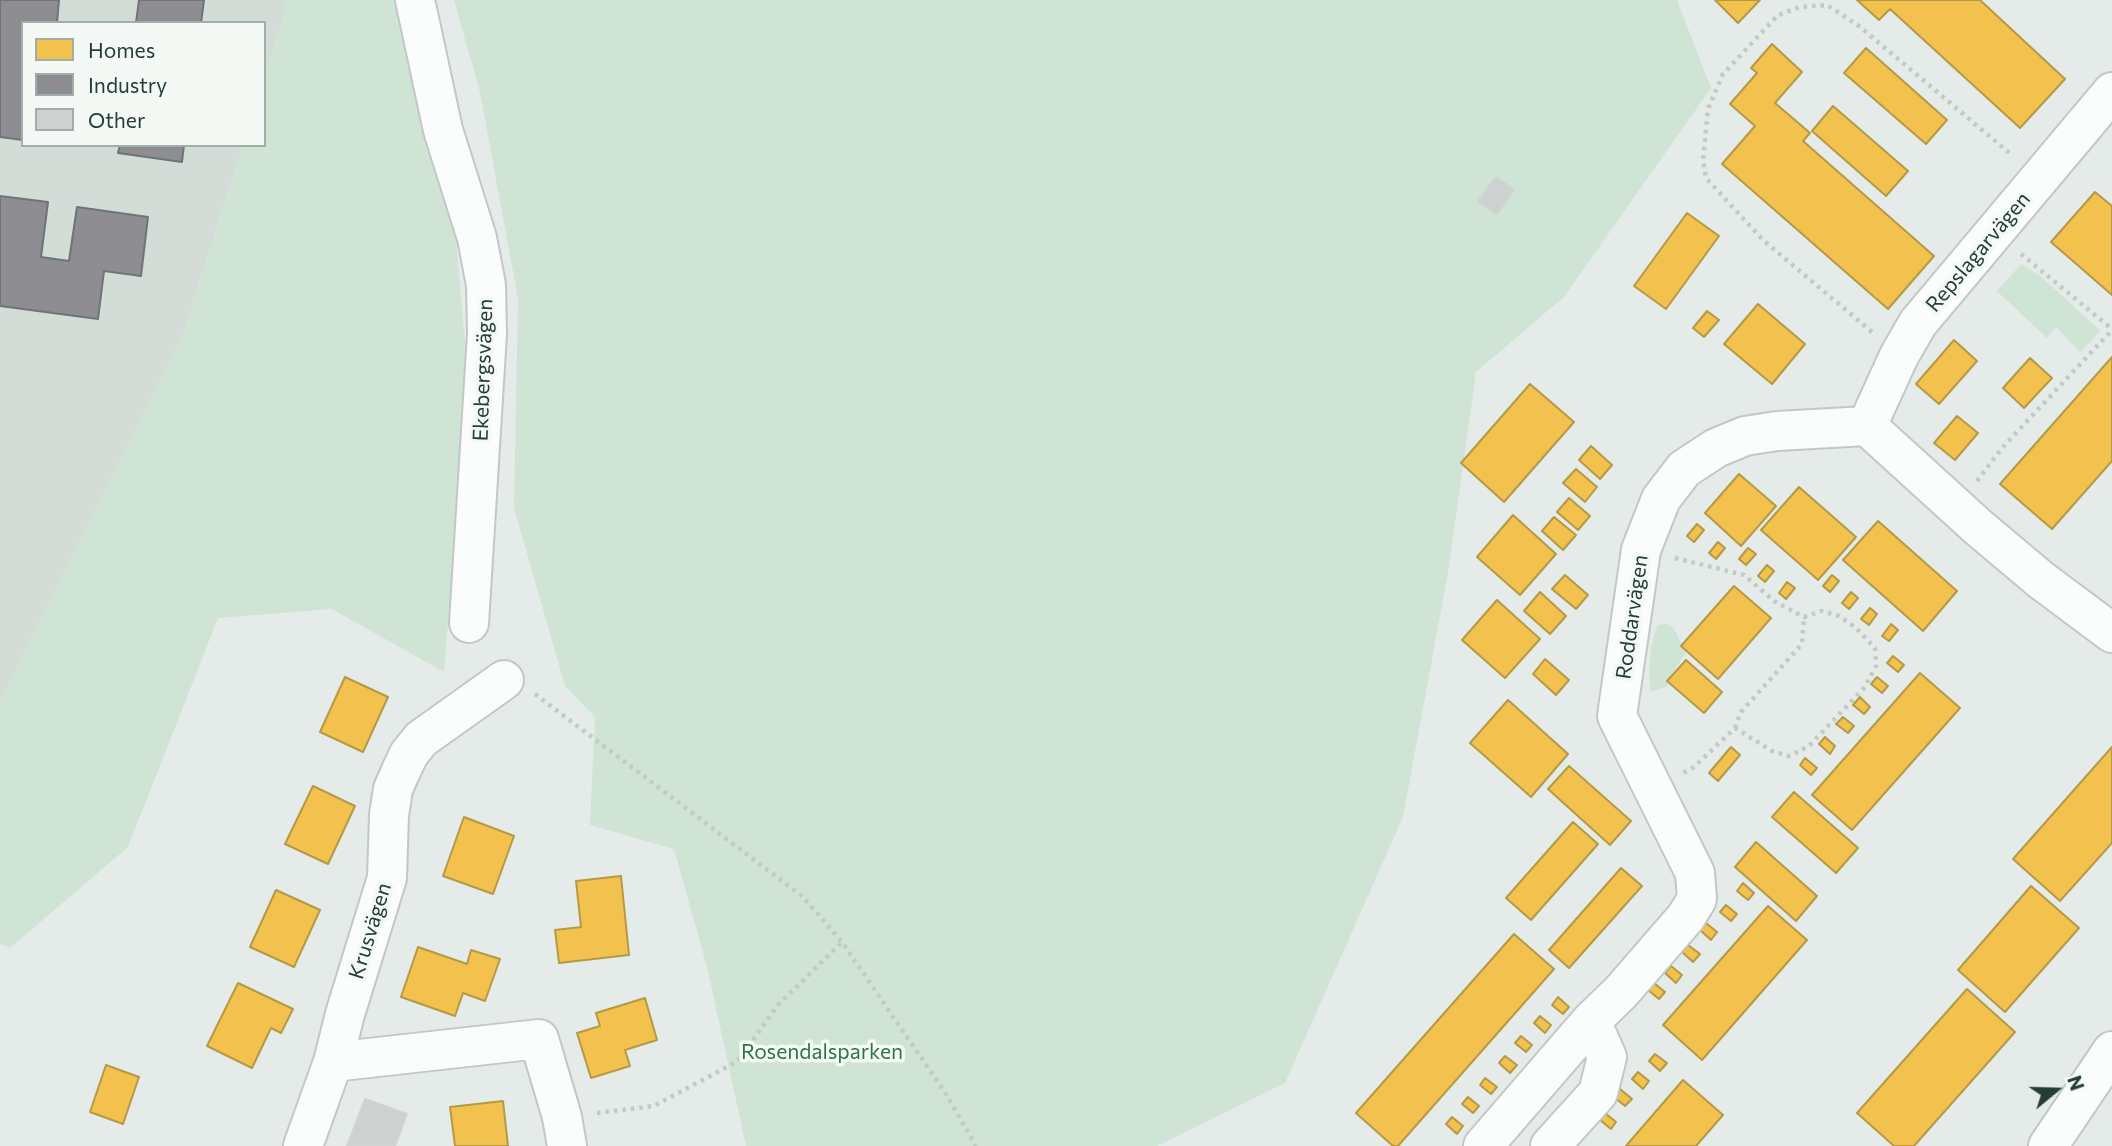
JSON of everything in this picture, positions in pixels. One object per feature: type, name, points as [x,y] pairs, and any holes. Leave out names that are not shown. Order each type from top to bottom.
[{"type":"street","name":"Ekebergsvägen","points":[[415,0],[443,130],[477,238],[486,285],[487,334],[469,623]]},
{"type":"street","name":"Repslagarvägen","points":[[1867,426],[1899,356],[1918,323],[2112,92]]},
{"type":"street","name":"Roddarvägen","points":[[1483,1146],[1591,1021],[1621,992],[1686,917],[1697,899],[1695,873],[1617,716],[1640,550],[1661,499],[1684,469],[1716,448],[1745,436],[1777,431],[1867,426]]},
{"type":"street","points":[[1867,426],[1978,527],[2041,580],[2112,633]]},
{"type":"street","name":"Krusvägen","points":[[303,1146],[333,1062],[387,878],[388,815],[393,789],[400,773],[409,754],[422,739],[517,685]]},
{"type":"street","points":[[1550,1146],[1598,1093],[1607,1057],[1591,1021]]},
{"type":"street","points":[[333,1062],[539,1039],[564,1131]]},
{"type":"street","points":[[2048,1146],[2112,1051]]},
{"type":"path","points":[[1899,356],[1763,240],[1706,178],[1703,160],[1708,109],[1723,74],[1778,15],[1800,7],[1827,5],[1859,26],[2040,179]]},
{"type":"path","points":[[1969,491],[2003,447],[2112,330],[2018,252]]},
{"type":"path","points":[[1640,550],[1744,575],[1774,601],[1804,617],[1822,611],[1839,616],[1856,628],[1875,648],[1876,666],[1864,688],[1809,746],[1789,756],[1772,751],[1735,728]]},
{"type":"path","points":[[1653,789],[1694,767],[1735,728],[1741,712],[1802,644],[1804,617]]},
{"type":"path","points":[[517,685],[803,896],[842,942],[946,1094],[975,1146]]},
{"type":"path","points":[[564,1131],[654,1106],[738,1061],[777,1006],[842,942]]},
{"type":"shaded area","points":[[0,0],[284,0],[284,17],[266,73],[266,21],[21,21],[21,147],[242,147],[182,338],[0,703]]},
{"type":"green space","points":[[284,0],[396,0],[452,193],[468,376],[444,672],[332,609],[218,618],[128,847],[10,948],[0,944],[0,703],[182,338],[242,147],[266,147],[266,73],[284,17]]},
{"type":"green space","name":"Rosendalsparken","points":[[454,0],[1677,0],[1711,88],[1564,297],[1476,372],[1448,572],[1403,817],[1285,1083],[1157,1146],[746,1146],[707,967],[674,849],[590,825],[595,717],[565,686],[514,508],[518,299],[480,92]]},
{"type":"green space","points":[[2021,264],[2039,275],[2101,331],[2080,352],[2056,327],[2047,338],[1997,291]]},
{"type":"green space","points":[[1666,624],[1676,632],[1687,651],[1667,681],[1668,686],[1651,692],[1651,649],[1658,625]]},
{"type":"building: Homes","points":[[1715,0],[1760,0],[1738,23]]},
{"type":"building: Homes","points":[[1857,0],[1980,0],[2065,79],[2020,128],[1890,9],[1879,20]]},
{"type":"building: Homes","points":[[1772,44],[1802,72],[1775,103],[1810,133],[1803,141],[1934,256],[1888,309],[1722,164],[1755,126],[1730,104],[1757,73],[1751,68]]},
{"type":"building: Homes","points":[[1866,48],[1947,120],[1926,144],[1844,73]]},
{"type":"building: Homes","points":[[1833,106],[1908,171],[1886,196],[1812,131]]},
{"type":"building: Homes","points":[[2095,192],[2112,206],[2112,295],[2051,242]]},
{"type":"building: Homes","points":[[1687,213],[1719,236],[1666,309],[1634,286]]},
{"type":"building: Homes","points":[[1758,304],[1805,344],[1772,384],[1724,344]]},
{"type":"building: Homes","points":[[1707,311],[1719,320],[1704,337],[1693,328]]},
{"type":"building: Homes","points":[[1954,340],[1977,361],[1939,404],[1916,384]]},
{"type":"building: Homes","points":[[2112,357],[2112,461],[2052,529],[2000,484]]},
{"type":"building: Homes","points":[[2030,358],[2052,378],[2024,408],[2003,388]]},
{"type":"building: Homes","points":[[1530,384],[1574,422],[1504,502],[1461,463]]},
{"type":"building: Homes","points":[[1957,416],[1978,433],[1955,460],[1934,443]]},
{"type":"building: Homes","points":[[1591,446],[1612,465],[1600,479],[1579,460]]},
{"type":"building: Homes","points":[[1576,469],[1597,487],[1585,502],[1563,483]]},
{"type":"building: Homes","points":[[1739,474],[1776,506],[1741,546],[1705,513]]},
{"type":"building: Homes","points":[[1799,487],[1856,537],[1818,580],[1761,530]]},
{"type":"building: Homes","points":[[1569,498],[1590,516],[1578,530],[1557,512]]},
{"type":"building: Homes","points":[[1513,515],[1556,554],[1520,595],[1477,557]]},
{"type":"building: Homes","points":[[1554,517],[1576,535],[1563,550],[1542,531]]},
{"type":"building: Homes","points":[[1878,521],[1957,591],[1923,631],[1843,560]]},
{"type":"building: Homes","points":[[1697,524],[1704,530],[1694,542],[1687,536]]},
{"type":"building: Homes","points":[[1718,542],[1725,548],[1716,559],[1709,553]]},
{"type":"building: Homes","points":[[1748,548],[1756,554],[1746,565],[1739,559]]},
{"type":"building: Homes","points":[[1767,565],[1774,571],[1765,582],[1758,576]]},
{"type":"building: Homes","points":[[1565,575],[1588,595],[1576,609],[1552,589]]},
{"type":"building: Homes","points":[[1832,575],[1839,581],[1830,592],[1823,586]]},
{"type":"building: Homes","points":[[1787,582],[1795,588],[1786,599],[1779,593]]},
{"type":"building: Homes","points":[[1734,586],[1771,618],[1718,679],[1681,646]]},
{"type":"building: Homes","points":[[1540,592],[1566,616],[1550,634],[1524,611]]},
{"type":"building: Homes","points":[[1851,592],[1858,598],[1849,609],[1842,603]]},
{"type":"building: Homes","points":[[1497,600],[1540,639],[1505,678],[1462,640]]},
{"type":"building: Homes","points":[[1870,608],[1877,614],[1869,625],[1861,619]]},
{"type":"building: Homes","points":[[1891,624],[1898,630],[1889,641],[1882,636]]},
{"type":"building: Homes","points":[[1893,656],[1904,665],[1898,672],[1887,663]]},
{"type":"building: Homes","points":[[1545,659],[1569,680],[1556,695],[1533,674]]},
{"type":"building: Homes","points":[[1686,660],[1722,692],[1704,713],[1667,681]]},
{"type":"building: Homes","points":[[1920,673],[1960,708],[1852,830],[1812,795]]},
{"type":"building: Homes","points":[[345,677],[388,697],[363,752],[320,732]]},
{"type":"building: Homes","points":[[1877,677],[1888,686],[1882,693],[1871,684]]},
{"type":"building: Homes","points":[[1860,697],[1870,707],[1864,714],[1853,705]]},
{"type":"building: Homes","points":[[1508,700],[1568,754],[1531,797],[1470,743]]},
{"type":"building: Homes","points":[[1843,717],[1854,726],[1848,733],[1836,724]]},
{"type":"building: Homes","points":[[1825,737],[1835,746],[1830,754],[1819,744]]},
{"type":"building: Homes","points":[[1731,747],[1740,755],[1718,781],[1709,773]]},
{"type":"building: Homes","points":[[2112,747],[2112,843],[2060,901],[2013,859]]},
{"type":"building: Homes","points":[[1805,758],[1817,768],[1811,775],[1800,765]]},
{"type":"building: Homes","points":[[1569,766],[1631,821],[1610,845],[1548,789]]},
{"type":"building: Homes","points":[[313,786],[355,806],[328,864],[285,844]]},
{"type":"building: Homes","points":[[1794,792],[1858,848],[1836,873],[1772,817]]},
{"type":"building: Homes","points":[[464,817],[514,836],[493,894],[443,876]]},
{"type":"building: Homes","points":[[1573,822],[1598,844],[1531,920],[1506,898]]},
{"type":"building: Homes","points":[[1756,842],[1817,896],[1796,921],[1735,867]]},
{"type":"building: Homes","points":[[1621,868],[1642,886],[1569,968],[1549,950]]},
{"type":"building: Homes","points":[[621,876],[629,955],[559,963],[555,930],[581,927],[576,881]]},
{"type":"building: Homes","points":[[1743,883],[1754,893],[1748,900],[1737,891]]},
{"type":"building: Homes","points":[[2031,886],[2079,928],[2005,1012],[1958,970]]},
{"type":"building: Homes","points":[[276,890],[320,910],[294,967],[250,947]]},
{"type":"building: Homes","points":[[1726,905],[1737,914],[1731,921],[1720,912]]},
{"type":"building: Homes","points":[[1768,906],[1807,940],[1702,1060],[1663,1025]]},
{"type":"building: Homes","points":[[1706,923],[1717,932],[1711,940],[1700,930]]},
{"type":"building: Homes","points":[[1514,934],[1554,969],[1398,1146],[1393,1146],[1356,1113]]},
{"type":"building: Homes","points":[[1688,945],[1700,954],[1693,962],[1682,952]]},
{"type":"building: Homes","points":[[418,947],[467,964],[471,950],[500,959],[485,1001],[463,993],[455,1016],[401,997]]},
{"type":"building: Homes","points":[[1671,966],[1682,975],[1676,983],[1665,973]]},
{"type":"building: Homes","points":[[238,983],[293,1009],[281,1033],[271,1028],[252,1068],[207,1046]]},
{"type":"building: Homes","points":[[1654,983],[1665,992],[1659,999],[1648,990]]},
{"type":"building: Homes","points":[[1967,989],[2015,1032],[1914,1146],[1894,1146],[1857,1113]]},
{"type":"building: Homes","points":[[1558,997],[1569,1007],[1563,1014],[1552,1005]]},
{"type":"building: Homes","points":[[645,998],[657,1040],[625,1050],[630,1066],[591,1078],[577,1033],[600,1026],[596,1013]]},
{"type":"building: Homes","points":[[1540,1016],[1551,1025],[1545,1033],[1534,1023]]},
{"type":"building: Homes","points":[[1521,1036],[1532,1045],[1526,1052],[1515,1043]]},
{"type":"building: Homes","points":[[1655,1054],[1667,1063],[1660,1071],[1649,1061]]},
{"type":"building: Homes","points":[[1505,1056],[1517,1065],[1510,1073],[1499,1063]]},
{"type":"building: Homes","points":[[106,1065],[139,1077],[123,1124],[90,1112]]},
{"type":"building: Homes","points":[[1638,1072],[1649,1081],[1643,1089],[1632,1079]]},
{"type":"building: Homes","points":[[1485,1078],[1497,1087],[1491,1094],[1480,1085]]},
{"type":"building: Homes","points":[[1683,1080],[1723,1115],[1696,1146],[1626,1146]]},
{"type":"building: Homes","points":[[1620,1089],[1632,1099],[1625,1106],[1614,1097]]},
{"type":"building: Homes","points":[[1468,1097],[1479,1106],[1473,1113],[1462,1104]]},
{"type":"building: Homes","points":[[503,1101],[508,1146],[455,1146],[450,1107]]},
{"type":"building: Homes","points":[[1605,1113],[1616,1122],[1611,1129],[1600,1120]]},
{"type":"building: Homes","points":[[1452,1117],[1463,1126],[1457,1134],[1446,1124]]},
{"type":"building: Industry","points":[[0,0],[59,0],[57,21],[21,21],[21,140],[0,137]]},
{"type":"building: Industry","points":[[139,0],[204,0],[201,21],[136,21]]},
{"type":"building: Industry","points":[[120,147],[184,147],[182,162],[118,153]]},
{"type":"building: Industry","points":[[0,196],[48,202],[41,257],[69,261],[77,207],[148,217],[141,276],[104,271],[98,319],[0,306]]},
{"type":"building: Other","points":[[1496,177],[1514,190],[1497,214],[1478,201]]},
{"type":"building: Other","points":[[365,1099],[407,1114],[395,1146],[347,1146]]}]
